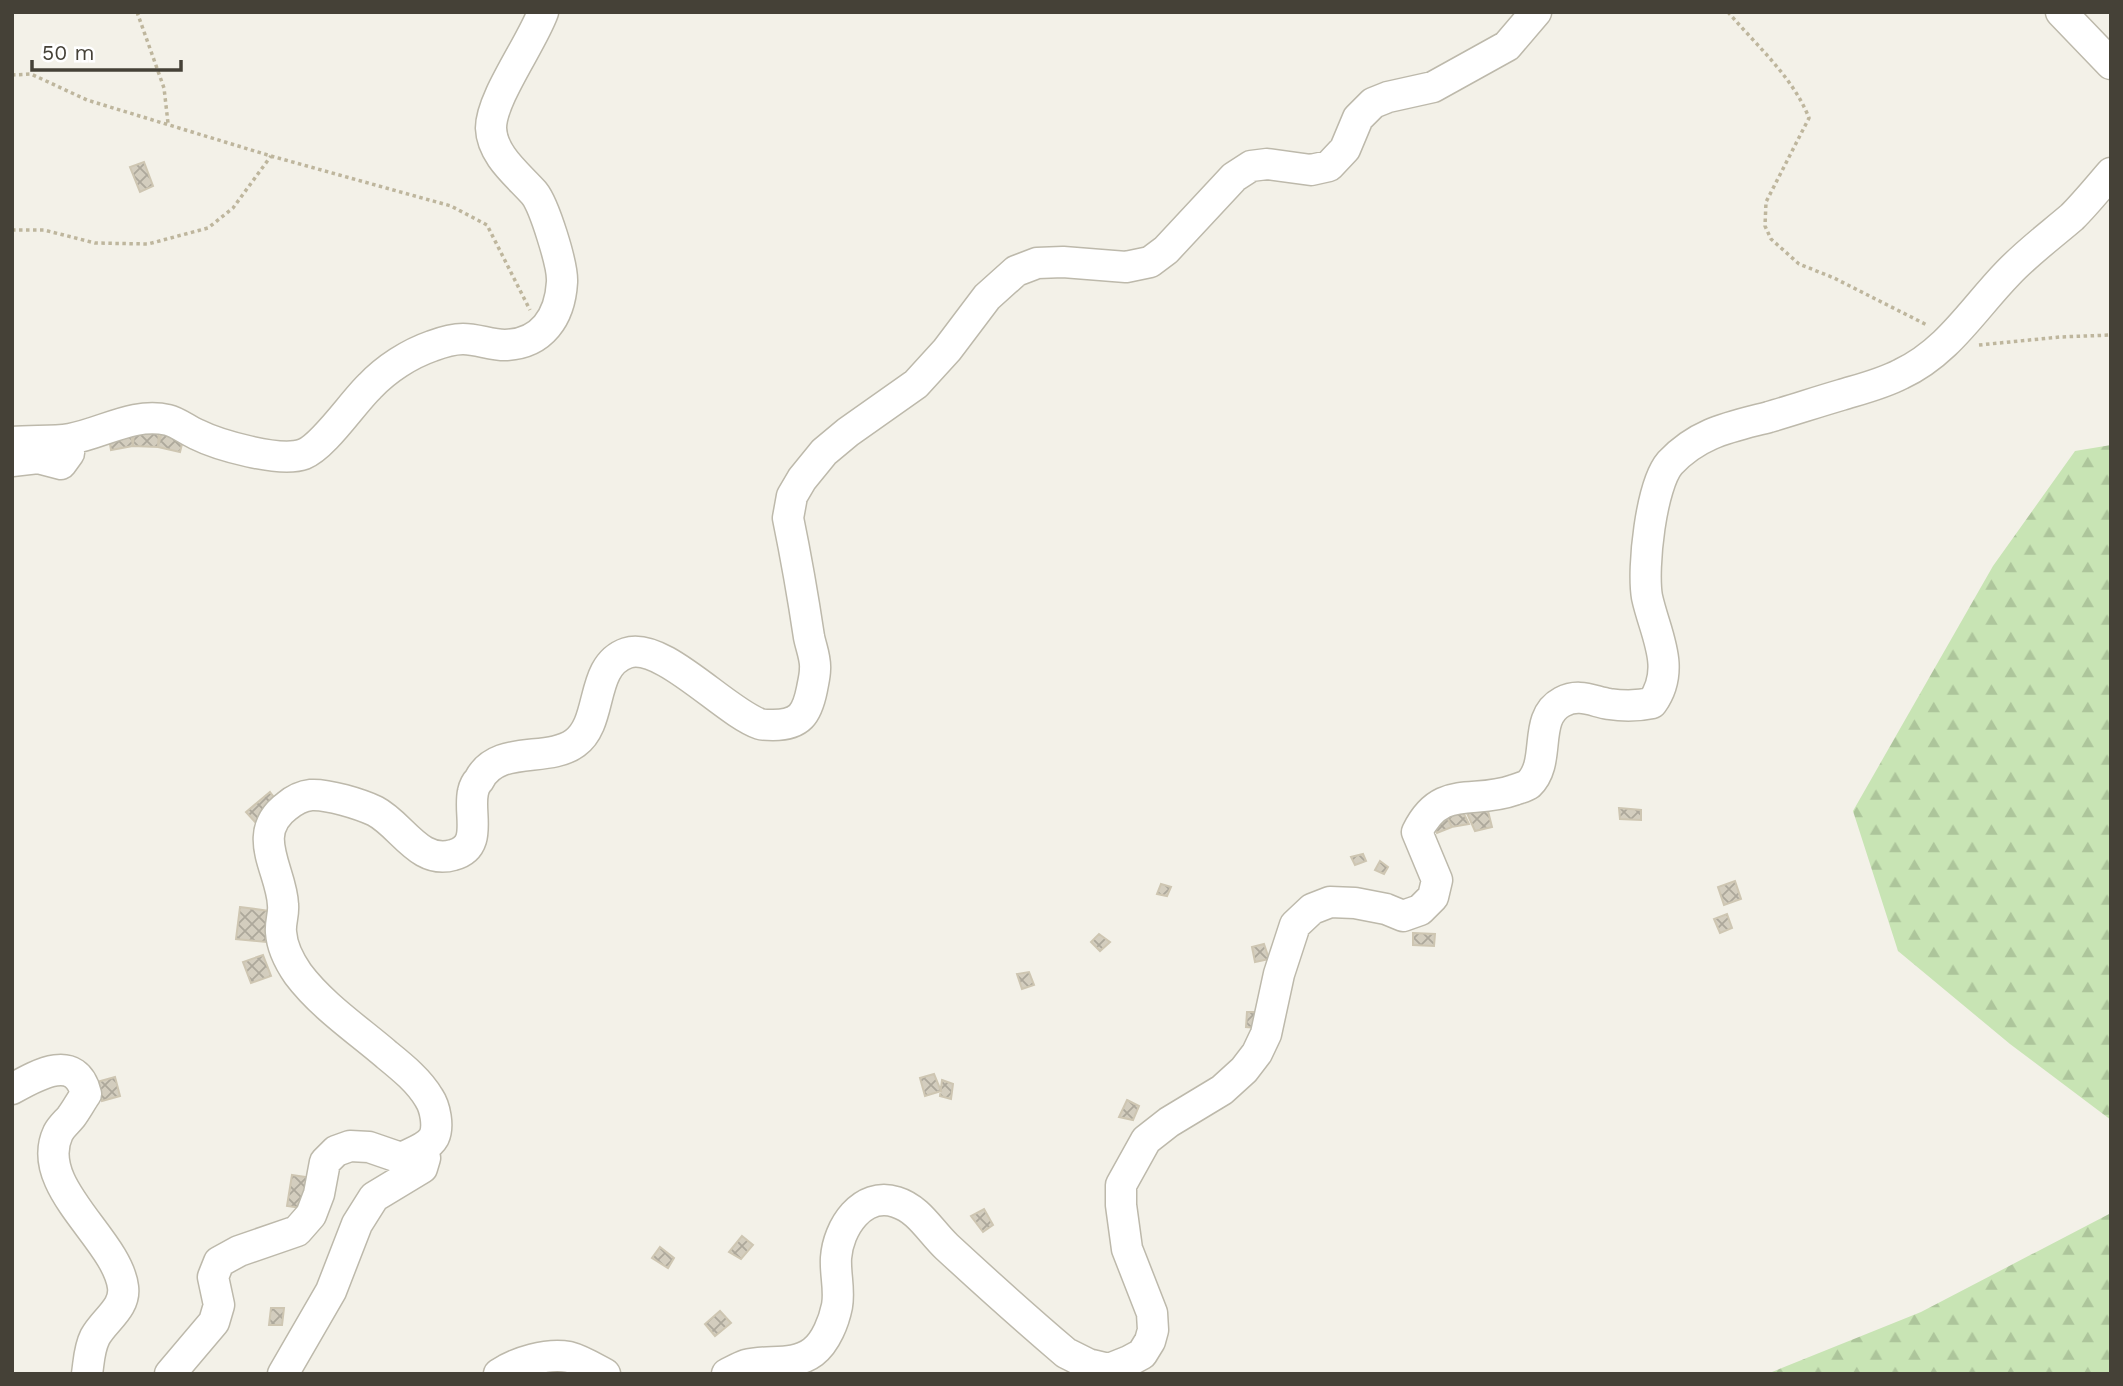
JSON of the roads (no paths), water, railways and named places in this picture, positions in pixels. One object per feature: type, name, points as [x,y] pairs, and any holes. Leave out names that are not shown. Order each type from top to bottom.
[{"type":"street","points":[[12,442],[34,439],[67,440],[138,418],[169,420],[198,436],[256,453],[283,457],[305,454],[328,434],[370,385],[405,358],[432,346],[461,339],[506,345],[541,334],[556,314],[562,282],[559,253],[535,194],[521,181],[495,147],[491,127],[497,103],[543,12]]},
{"type":"street","points":[[170,1374],[214,1322],[219,1305],[213,1277],[219,1262],[239,1251],[297,1231],[312,1215],[325,1162],[336,1151],[350,1146],[369,1147],[401,1158],[421,1149],[434,1138],[436,1122],[432,1101],[415,1079],[319,996],[300,977],[285,954],[281,931],[283,904],[268,841],[271,825],[280,811],[308,795],[326,796],[376,812],[403,832],[422,852],[453,856],[464,850],[473,838],[473,791],[481,775],[494,764],[519,755],[561,750],[576,742],[585,731],[595,708],[603,677],[613,662],[627,653],[642,652],[662,659],[761,725],[784,725],[797,720],[808,707],[816,667],[788,518],[792,496],[824,452],[916,384],[947,350],[987,297],[1016,271],[1037,263],[1063,262],[1126,267],[1150,262],[1166,250],[1234,177],[1251,166],[1266,164],[1311,170],[1329,166],[1345,149],[1357,118],[1373,103],[1433,86],[1507,46],[1536,12]]},
{"type":"street","points":[[2061,12],[2111,64]]},
{"type":"street","points":[[727,1374],[748,1365],[801,1359],[822,1342],[837,1305],[836,1256],[842,1232],[864,1204],[877,1199],[894,1201],[919,1215],[944,1244],[1066,1353],[1087,1364],[1109,1369],[1129,1362],[1142,1353],[1153,1330],[1152,1313],[1127,1249],[1121,1185],[1146,1140],[1169,1122],[1222,1090],[1244,1070],[1256,1054],[1266,1034],[1279,974],[1296,925],[1312,909],[1330,902],[1365,905],[1403,916],[1420,911],[1433,897],[1437,880],[1417,832],[1425,815],[1442,802],[1508,792],[1528,785],[1539,770],[1551,710],[1562,702],[1575,698],[1590,698],[1608,704],[1639,706],[1652,703],[1660,691],[1665,666],[1646,594],[1647,546],[1658,483],[1668,465],[1686,447],[1700,438],[1900,375],[1932,356],[2007,274],[2081,207],[2111,173]]},
{"type":"street","points":[[12,461],[38,458],[61,464],[69,453],[67,440]]},
{"type":"street","points":[[12,1089],[55,1069],[74,1073],[83,1082],[86,1094],[58,1133],[53,1156],[58,1175],[79,1214],[120,1269],[124,1290],[118,1307],[96,1335],[90,1351],[87,1374]]},
{"type":"street","points":[[284,1374],[331,1291],[357,1224],[374,1197],[422,1168],[425,1158],[421,1149]]},
{"type":"street","points":[[499,1374],[527,1362],[552,1357],[570,1357],[605,1374]]}]
